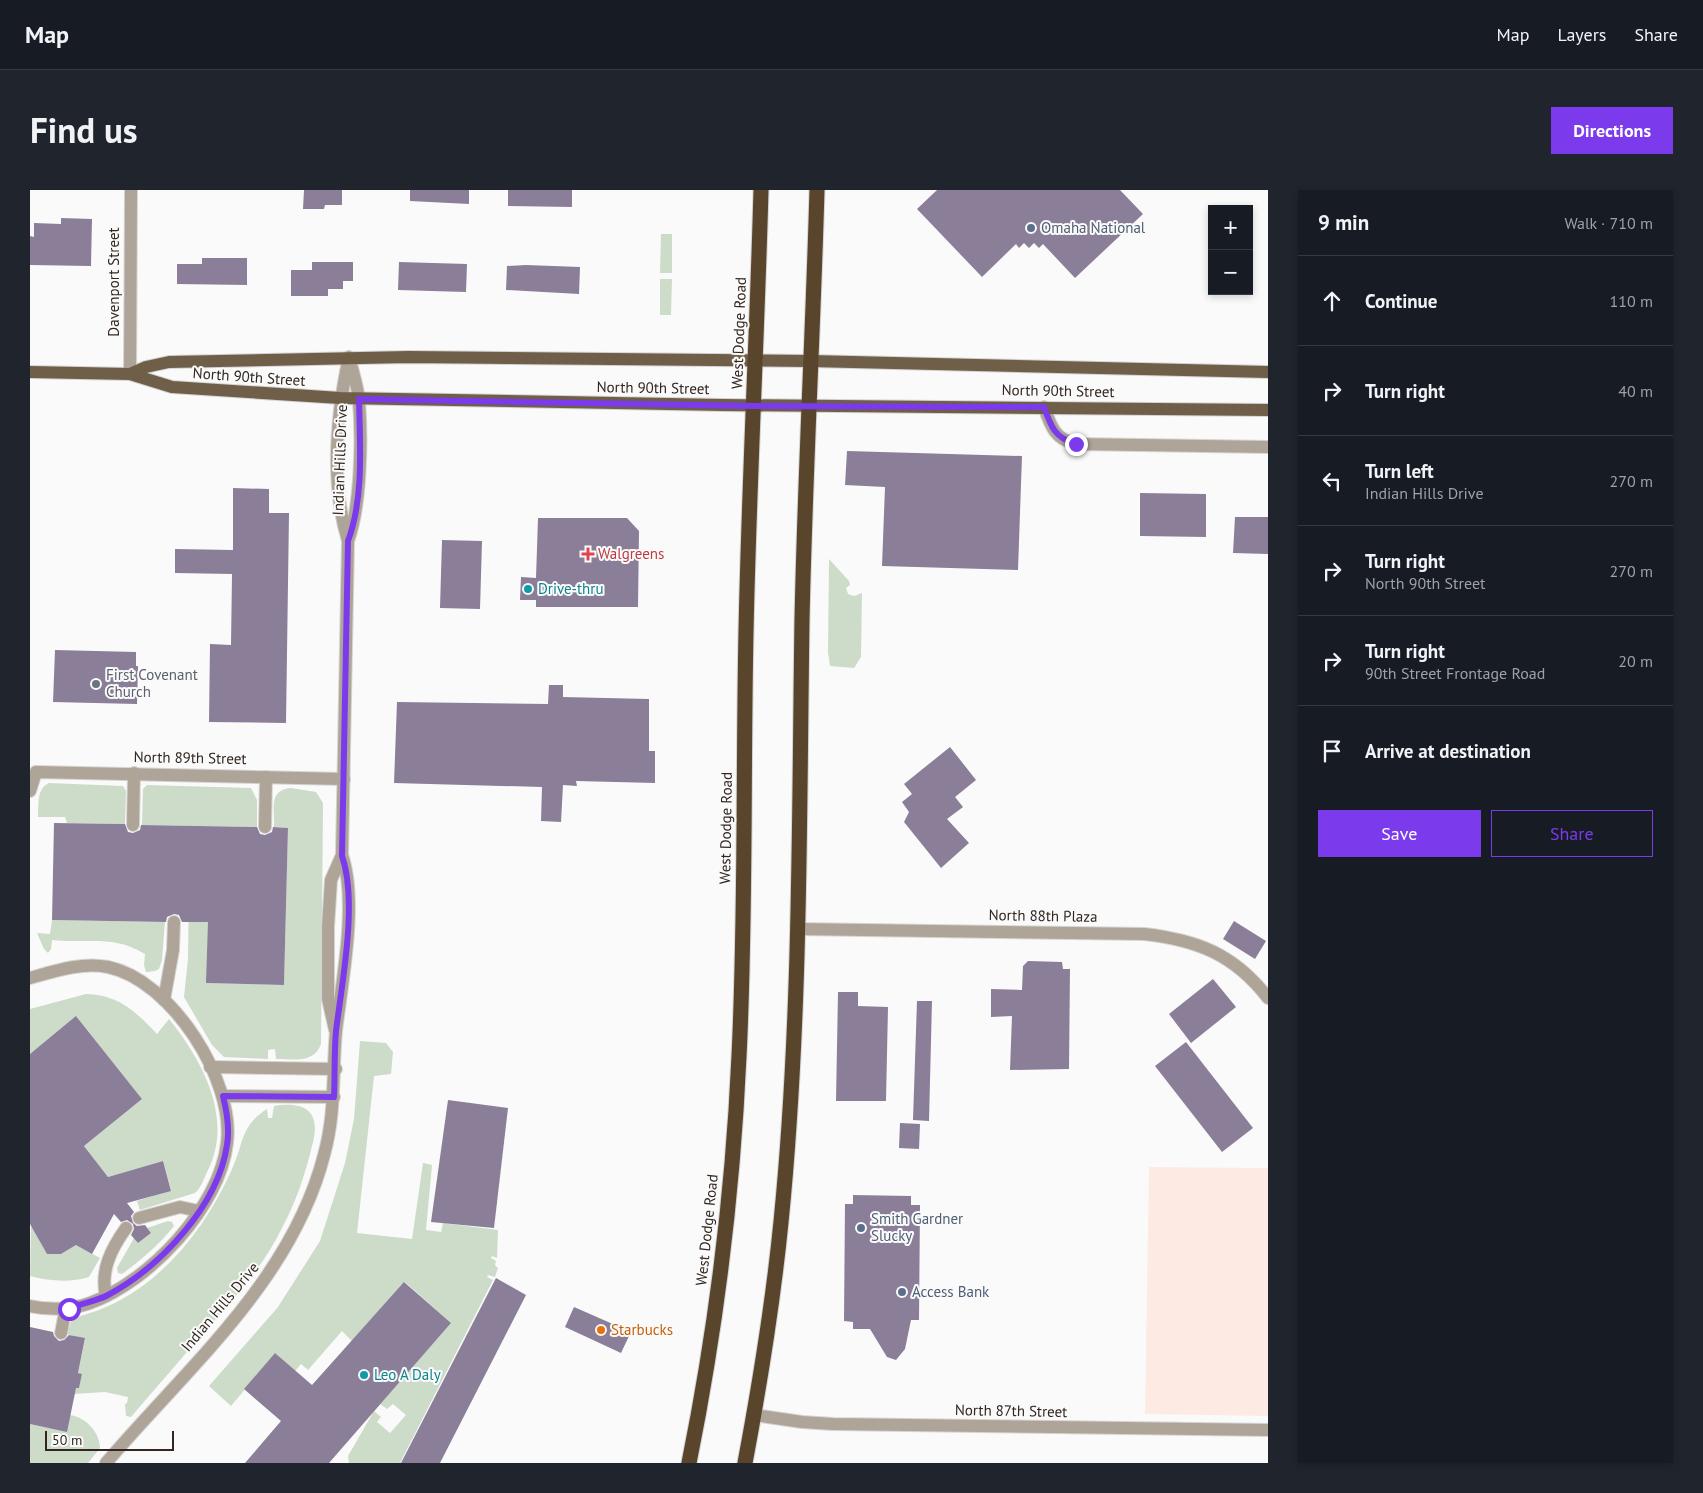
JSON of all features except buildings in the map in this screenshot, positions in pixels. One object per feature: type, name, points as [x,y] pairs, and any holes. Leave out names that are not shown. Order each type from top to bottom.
[{"type":"highway","name":"West Dodge Road","points":[[689,1463],[703,1390],[719,1281],[740,1056],[746,632],[761,190]]},
{"type":"highway","points":[[745,1463],[754,1415],[781,1220],[792,1058],[797,929],[802,619],[812,361],[816,190]]},
{"type":"main road","name":"North 90th Street","points":[[130,374],[162,363],[349,357],[812,361],[1268,372]]},
{"type":"main road","name":"North 90th Street","points":[[30,372],[130,374],[172,388],[359,399],[754,406],[1268,410]]},
{"type":"street","name":"Davenport Street","points":[[130,374],[132,190]]},
{"type":"street","name":"Indian Hills Drive","points":[[106,1463],[241,1311],[273,1269],[295,1230],[316,1182],[328,1140],[334,1097],[336,1032],[343,988],[348,900],[348,881],[342,856],[348,541],[338,498],[340,398],[349,357]]},
{"type":"street","name":"Indian Hills Drive","points":[[348,541],[358,501],[359,399],[349,357]]},
{"type":"street","points":[[1044,407],[1052,429],[1058,437],[1076,444],[1268,447]]},
{"type":"street","name":"North 89th Street","points":[[30,791],[36,772],[344,779]]},
{"type":"street","points":[[133,824],[134,773]]},
{"type":"street","points":[[265,827],[266,776]]},
{"type":"street","name":"Indian Hills Drive","points":[[336,1032],[329,1006],[328,942],[330,883],[342,856]]},
{"type":"street","points":[[164,1000],[172,955],[174,922]]},
{"type":"street","name":"North 88th Plaza","points":[[797,929],[1144,934],[1168,937],[1206,948],[1232,962],[1244,971],[1268,998]]},
{"type":"street","points":[[30,977],[79,966],[102,966],[131,975],[164,1000],[193,1035],[223,1096],[228,1121],[227,1145],[218,1174],[199,1211],[160,1256],[130,1281],[106,1296],[86,1304],[50,1308],[30,1306]]},
{"type":"street","points":[[210,1067],[336,1069]]},
{"type":"street","points":[[223,1096],[334,1097]]},
{"type":"street","points":[[139,1218],[180,1207],[199,1211]]},
{"type":"street","points":[[106,1296],[103,1283],[106,1264],[126,1228]]},
{"type":"street","points":[[61,1333],[65,1312],[70,1307]]},
{"type":"street","name":"North 87th Street","points":[[754,1415],[802,1422],[833,1424],[1268,1430]]},
{"type":"shaded area","points":[[1149,1167],[1268,1168],[1268,1416],[1145,1414]]},
{"type":"green space","points":[[661,234],[672,234],[672,273],[660,273]]},
{"type":"green space","points":[[660,279],[672,279],[671,315],[660,315]]},
{"type":"green space","points":[[829,559],[849,581],[850,585],[846,588],[848,594],[854,596],[862,593],[861,657],[854,668],[830,666],[828,652]]},
{"type":"green space","points":[[49,783],[123,786],[126,791],[125,824],[67,823],[65,817],[38,817],[40,793]]},
{"type":"green space","points":[[147,785],[251,788],[257,800],[257,827],[142,825],[143,789]]},
{"type":"green space","points":[[291,788],[316,792],[323,803],[321,1044],[313,1055],[296,1060],[276,1059],[275,1049],[268,1050],[268,1059],[224,1057],[212,1045],[184,997],[188,959],[189,888],[209,889],[207,983],[284,985],[288,828],[274,827],[274,802],[279,792]]},
{"type":"green space","points":[[52,920],[165,922],[162,960],[159,969],[146,972],[144,965],[145,954],[122,944],[110,942],[52,940],[51,949],[48,953],[44,949],[37,933],[50,934]]},
{"type":"green space","points":[[86,994],[108,997],[126,1006],[157,1034],[169,1019],[203,1071],[211,1090],[218,1130],[215,1150],[208,1170],[195,1193],[140,1210],[137,1201],[171,1190],[163,1161],[108,1177],[84,1146],[142,1099],[77,1017],[30,1054],[30,1009]]},
{"type":"green space","points":[[360,1041],[386,1043],[393,1052],[391,1074],[374,1076],[357,1233],[412,1239],[423,1163],[432,1165],[426,1230],[441,1232],[443,1223],[498,1230],[497,1258],[492,1256],[491,1258],[496,1261],[495,1265],[498,1268],[495,1277],[488,1275],[487,1277],[493,1280],[400,1463],[349,1463],[348,1456],[374,1411],[381,1417],[377,1422],[390,1433],[406,1415],[393,1404],[387,1409],[380,1404],[451,1323],[405,1282],[352,1341],[342,1331],[308,1370],[301,1364],[295,1371],[275,1353],[231,1406],[209,1386],[278,1307],[320,1241],[345,1163],[354,1119]]},
{"type":"green space","points":[[274,1106],[300,1106],[306,1109],[314,1120],[314,1136],[303,1178],[292,1208],[257,1269],[237,1295],[131,1417],[126,1416],[125,1404],[128,1397],[105,1392],[74,1394],[76,1388],[79,1388],[82,1374],[78,1373],[85,1339],[67,1334],[72,1318],[99,1310],[125,1298],[148,1282],[169,1263],[205,1219],[220,1194],[236,1160],[247,1129],[258,1115],[267,1109],[268,1118],[272,1118]]},
{"type":"green space","points":[[168,1221],[172,1222],[174,1226],[162,1240],[129,1269],[122,1274],[118,1273],[117,1268],[134,1238],[138,1243],[151,1233],[147,1228]]},
{"type":"green space","points":[[31,1225],[47,1254],[61,1254],[76,1245],[100,1258],[89,1277],[59,1281],[30,1276]]},
{"type":"green space","points":[[70,1415],[87,1422],[98,1437],[100,1448],[88,1463],[30,1463],[30,1424],[66,1431]]},
{"type":"place","name":"Omaha National","points":[[1031,228]]},
{"type":"place","name":"Walgreens","points":[[588,554]]},
{"type":"place","name":"Drive-thru","points":[[528,589]]},
{"type":"place","name":"First Covenant Church","points":[[96,684]]},
{"type":"place","name":"Smith Gardner Slucky","points":[[861,1228]]},
{"type":"place","name":"Access Bank","points":[[902,1292]]},
{"type":"place","name":"Starbucks","points":[[601,1330]]},
{"type":"place","name":"Leo A Daly","points":[[364,1375]]},
{"type":"route","points":[[69,1309],[70,1307],[90,1303],[106,1296],[130,1281],[173,1244],[190,1224],[211,1190],[224,1158],[227,1145],[228,1121],[223,1096],[334,1097],[336,1032],[343,988],[349,887],[342,856],[348,541],[358,501],[359,399],[754,406],[1044,407],[1052,429],[1058,437],[1076,444]]}]
